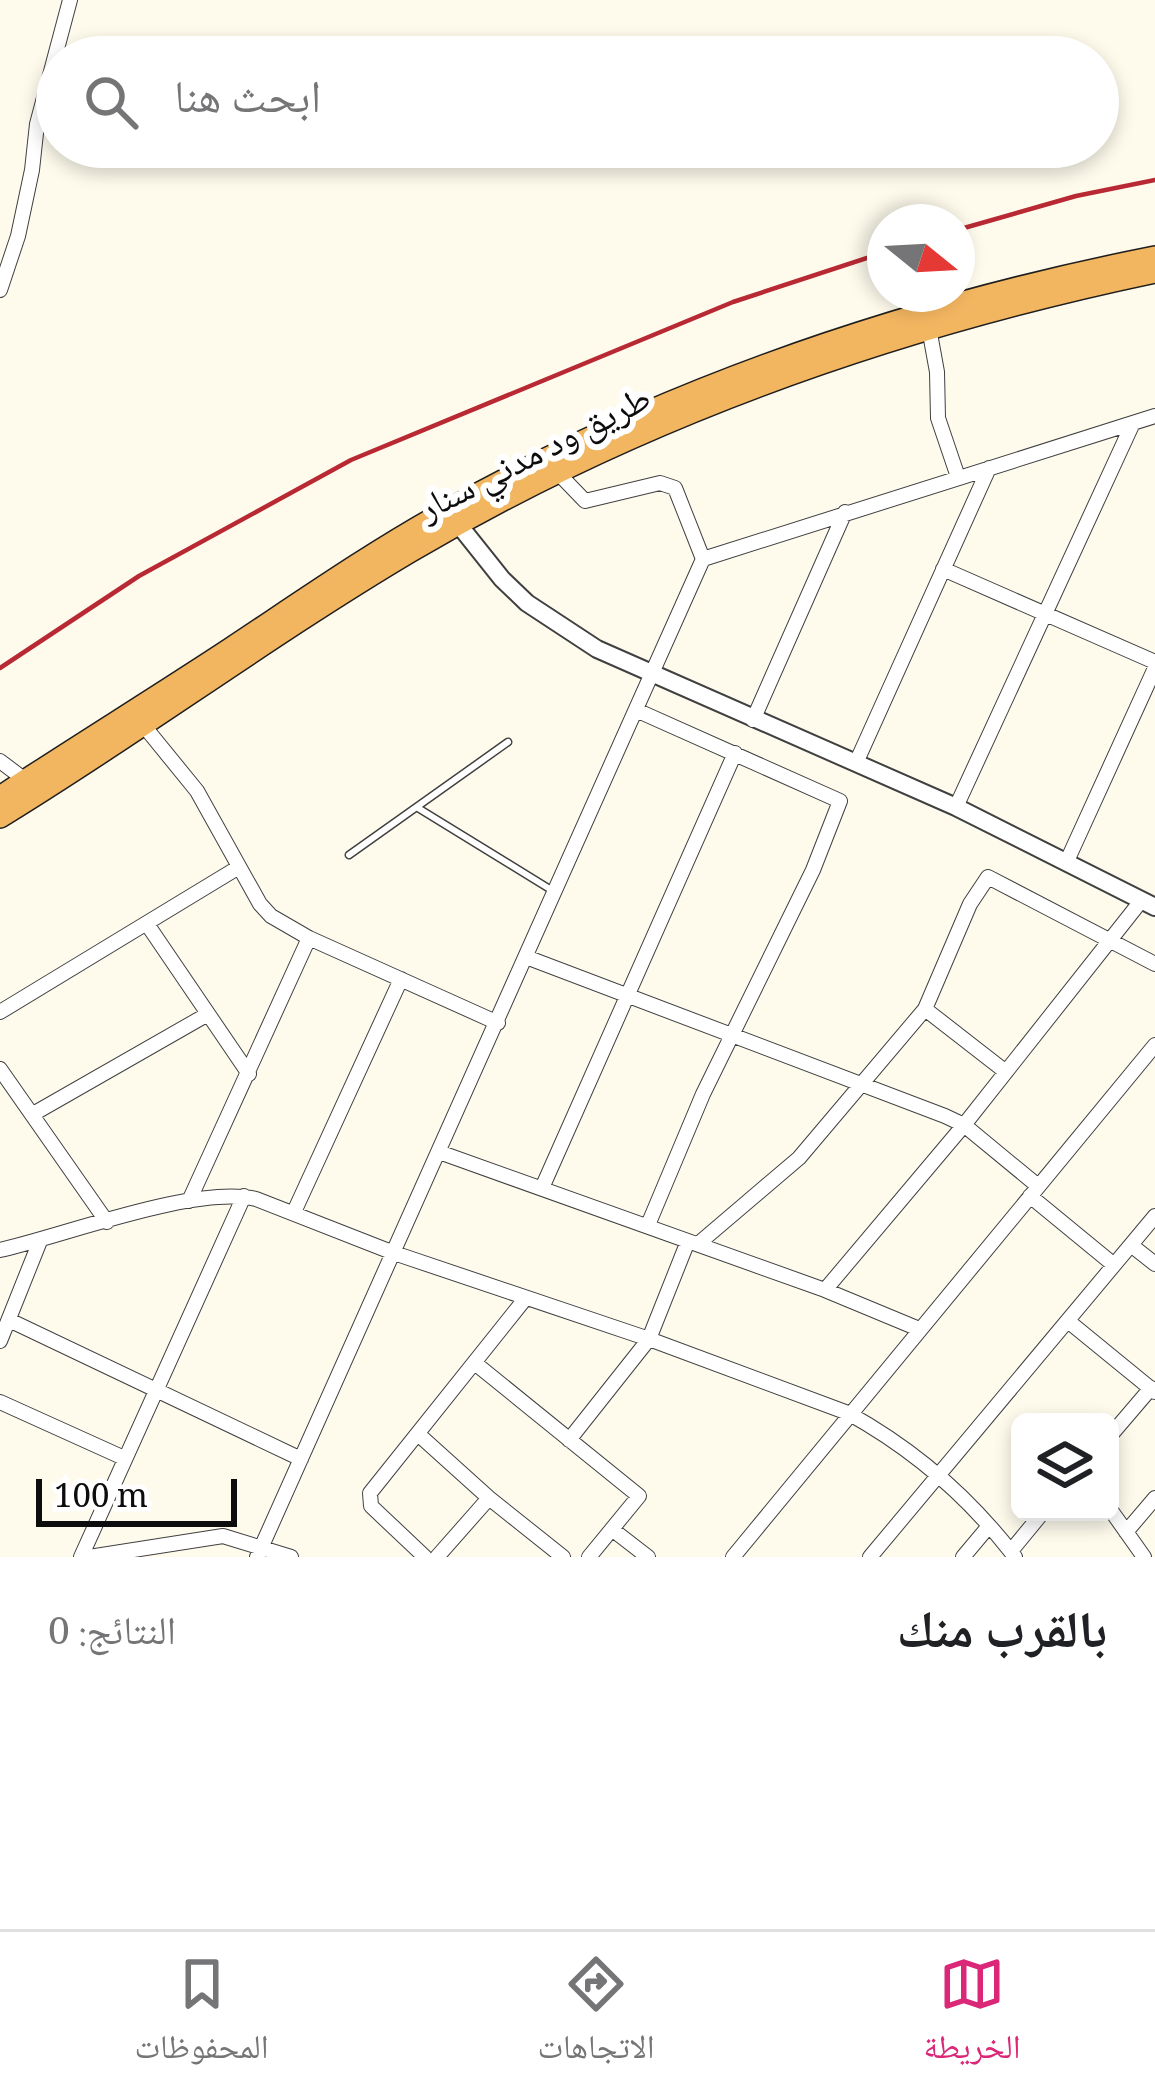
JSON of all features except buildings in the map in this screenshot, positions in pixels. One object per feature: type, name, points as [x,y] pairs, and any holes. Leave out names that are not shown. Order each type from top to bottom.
[{"type":"highway","name":"طريق ود مدني سنار","points":[[0,817],[32,787],[361,582],[453,517],[655,409],[829,343],[1004,289],[1155,257]]},
{"type":"highway","name":"طريق ود مدني سنار","points":[[453,517],[715,402],[1007,304],[1155,272]]},
{"type":"highway","name":"طريق ود مدني سنار","points":[[0,797],[32,787]]},
{"type":"street","points":[[60,36],[70,0]]},
{"type":"street","points":[[0,290],[18,236],[36,133]]},
{"type":"street","points":[[929,328],[938,372],[938,418],[958,477]]},
{"type":"street","points":[[703,559],[1155,416]]},
{"type":"street","points":[[956,808],[1133,423]]},
{"type":"street","points":[[856,763],[988,468]]},
{"type":"street","points":[[260,1552],[703,559],[675,488],[660,484],[585,501],[558,473]]},
{"type":"street","points":[[753,720],[844,512]]},
{"type":"street","points":[[453,517],[502,579],[557,626],[652,676],[956,808],[1148,904],[1111,941],[825,1290]]},
{"type":"street","points":[[943,569],[1155,665],[1066,861]]},
{"type":"street","points":[[636,710],[840,801],[648,1226]]},
{"type":"street","points":[[137,718],[197,791],[271,916],[309,938],[497,1023]]},
{"type":"street","points":[[542,1189],[735,753]]},
{"type":"street","points":[[0,761],[32,787]]},
{"type":"street","points":[[0,1012],[239,867]]},
{"type":"street","points":[[568,1440],[649,1339],[693,1242],[799,1158],[925,1009],[970,904],[988,877],[1155,964]]},
{"type":"street","points":[[147,924],[249,1074]]},
{"type":"street","points":[[189,1201],[309,938]]},
{"type":"street","points":[[526,957],[964,1125],[1114,1265]]},
{"type":"street","points":[[294,1212],[401,980]]},
{"type":"street","points":[[925,1009],[1006,1072]]},
{"type":"street","points":[[33,1114],[208,1014]]},
{"type":"street","points":[[733,1557],[1155,1045]]},
{"type":"street","points":[[0,1069],[107,1222]]},
{"type":"street","points":[[439,1152],[919,1328]]},
{"type":"street","points":[[244,1196],[124,1458],[94,1556],[223,1536],[260,1552],[291,1557]]},
{"type":"street","points":[[0,1250],[189,1201],[244,1196],[848,1413],[940,1477],[1013,1554],[1037,1521]]},
{"type":"street","points":[[870,1557],[1155,1216]]},
{"type":"street","points":[[0,1341],[40,1241]]},
{"type":"street","points":[[1131,1245],[1155,1264]]},
{"type":"street","points":[[425,1557],[368,1500],[525,1299]]},
{"type":"street","points":[[9,1320],[301,1459]]},
{"type":"street","points":[[1068,1321],[1153,1390],[1119,1426]]},
{"type":"street","points":[[476,1364],[639,1496],[590,1557]]},
{"type":"street","points":[[0,1402],[124,1458]]},
{"type":"street","points":[[418,1434],[563,1557]]},
{"type":"street","points":[[437,1557],[489,1498]]},
{"type":"street","points":[[1126,1532],[1155,1498]]},
{"type":"street","points":[[1118,1521],[1144,1557]]},
{"type":"street","points":[[963,1557],[989,1526]]},
{"type":"street","points":[[613,1530],[647,1557]]},
{"type":"lane","points":[[349,855],[508,742]]},
{"type":"lane","points":[[418,808],[554,891]]},
{"type":"railway","points":[[975,225],[1155,180]]},
{"type":"railway","points":[[0,668],[139,576],[351,460],[733,302],[867,258]]}]
